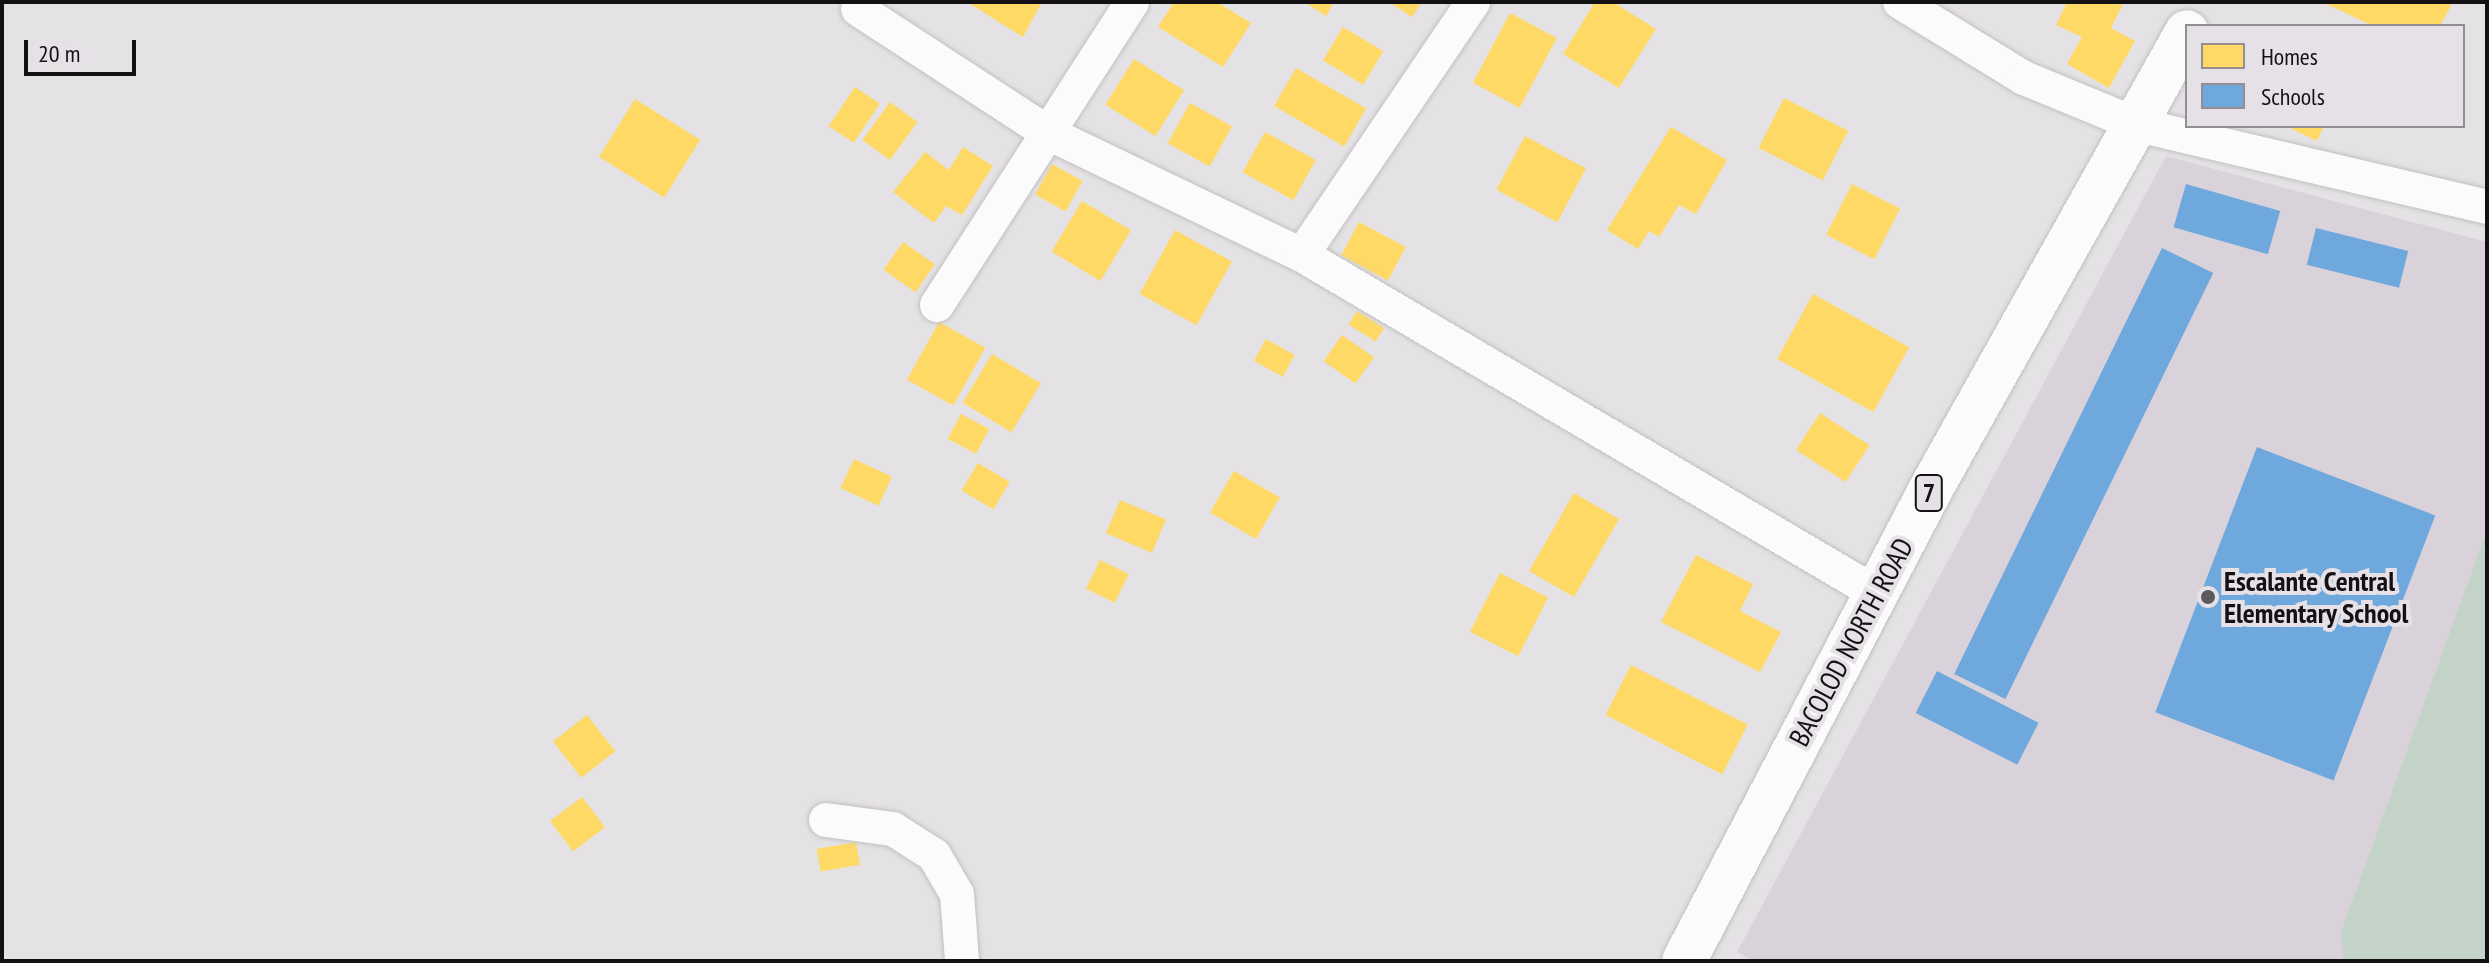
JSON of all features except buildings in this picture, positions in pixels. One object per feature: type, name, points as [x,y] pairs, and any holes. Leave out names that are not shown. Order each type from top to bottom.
[{"type":"highway","points":[[2191,24],[2203,2]]},
{"type":"highway","name":"BACOLOD NORTH ROAD","points":[[1684,961],[1876,593],[2185,36]]},
{"type":"street","points":[[937,305],[1132,2]]},
{"type":"street","points":[[1302,255],[1473,2]]},
{"type":"street","points":[[1900,2],[2024,78],[2138,125],[2487,207]]},
{"type":"street","points":[[858,9],[1048,133],[1302,255],[1876,593]]},
{"type":"street","points":[[826,820],[893,829],[934,855],[957,894],[962,961]]},
{"type":"shaded area","name":"Escalante Central Elementary School","points":[[2166,156],[2487,242],[2487,961],[1753,961],[1737,952]]},
{"type":"green space","points":[[2487,530],[2487,961],[2343,961],[2341,932]]},
{"type":"place","name":"Escalante Central Elementary School","points":[[2208,597]]}]
